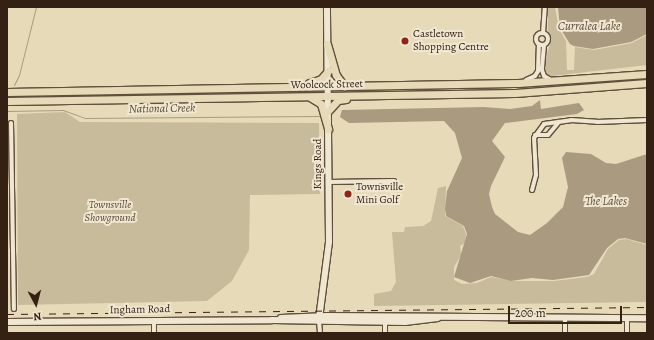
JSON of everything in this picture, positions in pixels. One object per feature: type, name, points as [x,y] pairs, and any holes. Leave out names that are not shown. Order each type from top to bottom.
[{"type":"main road","name":"Kings Road","points":[[319,318],[329,242],[327,7]]},
{"type":"main road","points":[[327,44],[336,75],[344,86]]},
{"type":"main road","points":[[219,88],[245,84],[312,83],[321,79],[328,71]]},
{"type":"main road","name":"Woolcock Street","points":[[7,92],[518,83],[647,74]]},
{"type":"main road","name":"Woolcock Street","points":[[7,101],[514,93],[647,82]]},
{"type":"main road","points":[[328,111],[341,99],[384,94]]},
{"type":"main road","points":[[307,96],[316,99],[321,104],[328,129]]},
{"type":"main road","name":"Ingham Road","points":[[7,322],[272,320],[319,318],[384,319],[412,322],[438,318],[647,318]]},
{"type":"street","points":[[518,83],[536,73],[541,45],[548,38],[543,33],[545,7]]},
{"type":"street","points":[[543,33],[536,36],[541,45],[542,70],[544,76],[553,81]]},
{"type":"street","points":[[532,190],[536,175],[533,143],[535,135],[547,124],[560,122],[647,120]]},
{"type":"street","points":[[535,135],[548,135],[560,122]]},
{"type":"street","points":[[11,123],[14,309]]},
{"type":"street","points":[[547,124],[552,131]]},
{"type":"street","points":[[541,129],[543,134]]},
{"type":"street","points":[[7,164],[12,164]]},
{"type":"street","points":[[328,182],[394,181]]},
{"type":"street","points":[[7,239],[13,239]]},
{"type":"street","points":[[319,318],[320,333]]},
{"type":"street","points":[[565,318],[565,333]]},
{"type":"street","points":[[627,318],[627,333]]},
{"type":"street","points":[[384,319],[385,333]]},
{"type":"street","points":[[154,320],[154,333]]},
{"type":"green space","points":[[548,7],[555,7],[559,29],[566,41],[567,70],[574,70],[575,47],[594,50],[632,43],[647,35],[647,65],[552,76],[546,74],[544,64],[551,40],[548,30]]},
{"type":"green space","name":"Townsville Showground","points":[[65,112],[80,122],[319,123],[320,194],[250,195],[249,250],[232,281],[207,301],[18,305],[17,114]]},
{"type":"green space","name":"The Lakes","points":[[446,186],[445,216],[463,226],[466,234],[465,243],[460,246],[461,255],[454,267],[454,280],[462,284],[477,283],[491,277],[513,281],[554,281],[587,277],[594,274],[608,249],[619,240],[626,239],[647,245],[647,302],[374,306],[374,294],[391,291],[396,282],[392,232],[404,232],[405,227],[423,226],[431,221],[438,188]]},
{"type":"water","name":"Curralea Lake","points":[[558,7],[647,7],[647,34],[631,42],[593,49],[574,46],[570,44],[560,28]]},
{"type":"water","name":"The Lakes","points":[[540,100],[541,109],[579,103],[584,110],[577,114],[505,123],[492,141],[505,157],[491,186],[489,194],[492,207],[495,214],[518,232],[530,235],[547,223],[563,207],[568,187],[562,158],[566,152],[591,154],[606,163],[616,164],[647,154],[647,244],[625,238],[618,239],[607,248],[589,275],[553,280],[532,278],[511,281],[491,276],[470,283],[454,277],[467,234],[464,226],[446,216],[445,208],[447,191],[462,158],[455,133],[444,121],[349,123],[340,117],[342,110],[484,107],[510,109],[532,106]]},
{"type":"waterway","points":[[14,85],[19,75],[36,7]]},
{"type":"waterway","name":"National Creek","points":[[7,111],[63,110],[85,118],[319,116]]},
{"type":"railway","points":[[7,314],[647,307]]},
{"type":"place","name":"Castletown Shopping Centre","points":[[405,41]]},
{"type":"place","name":"Townsville Mini Golf","points":[[348,194]]}]
